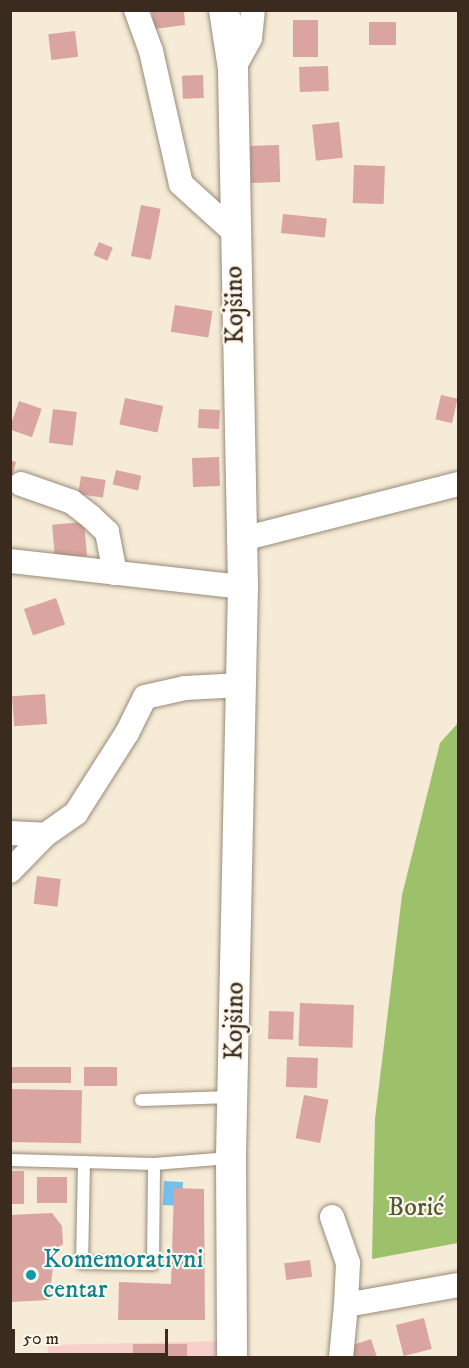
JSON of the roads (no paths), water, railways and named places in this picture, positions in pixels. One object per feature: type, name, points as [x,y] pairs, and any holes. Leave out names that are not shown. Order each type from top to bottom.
[{"type":"street","points":[[136,10],[152,51],[181,184],[234,232]]},
{"type":"street","name":"Kojšino","points":[[224,10],[233,69],[239,540],[243,587],[231,1158],[232,1358]]},
{"type":"street","name":"Kojšino","points":[[233,69],[250,39],[253,10]]},
{"type":"street","points":[[21,484],[72,502],[107,532],[115,573]]},
{"type":"street","points":[[239,540],[413,493],[459,484]]},
{"type":"street","points":[[10,561],[243,587]]},
{"type":"street","points":[[10,871],[45,835],[76,813],[91,793],[145,697],[185,688],[242,685]]},
{"type":"street","points":[[10,833],[45,835]]},
{"type":"street","points":[[332,1217],[348,1263],[346,1305],[339,1345],[341,1358]]},
{"type":"street","points":[[346,1305],[459,1285]]},
{"type":"lane","points":[[141,1100],[234,1097]]},
{"type":"lane","points":[[10,1160],[154,1164],[231,1158]]},
{"type":"lane","points":[[84,1162],[82,1263],[153,1264],[154,1164]]},
{"type":"water","points":[[164,1181],[183,1182],[182,1206],[163,1205]]},
{"type":"place","name":"Komemorativni centar","points":[[31,1275]]},
{"type":"park label","name":"Borić","points":[[416,1208]]}]
